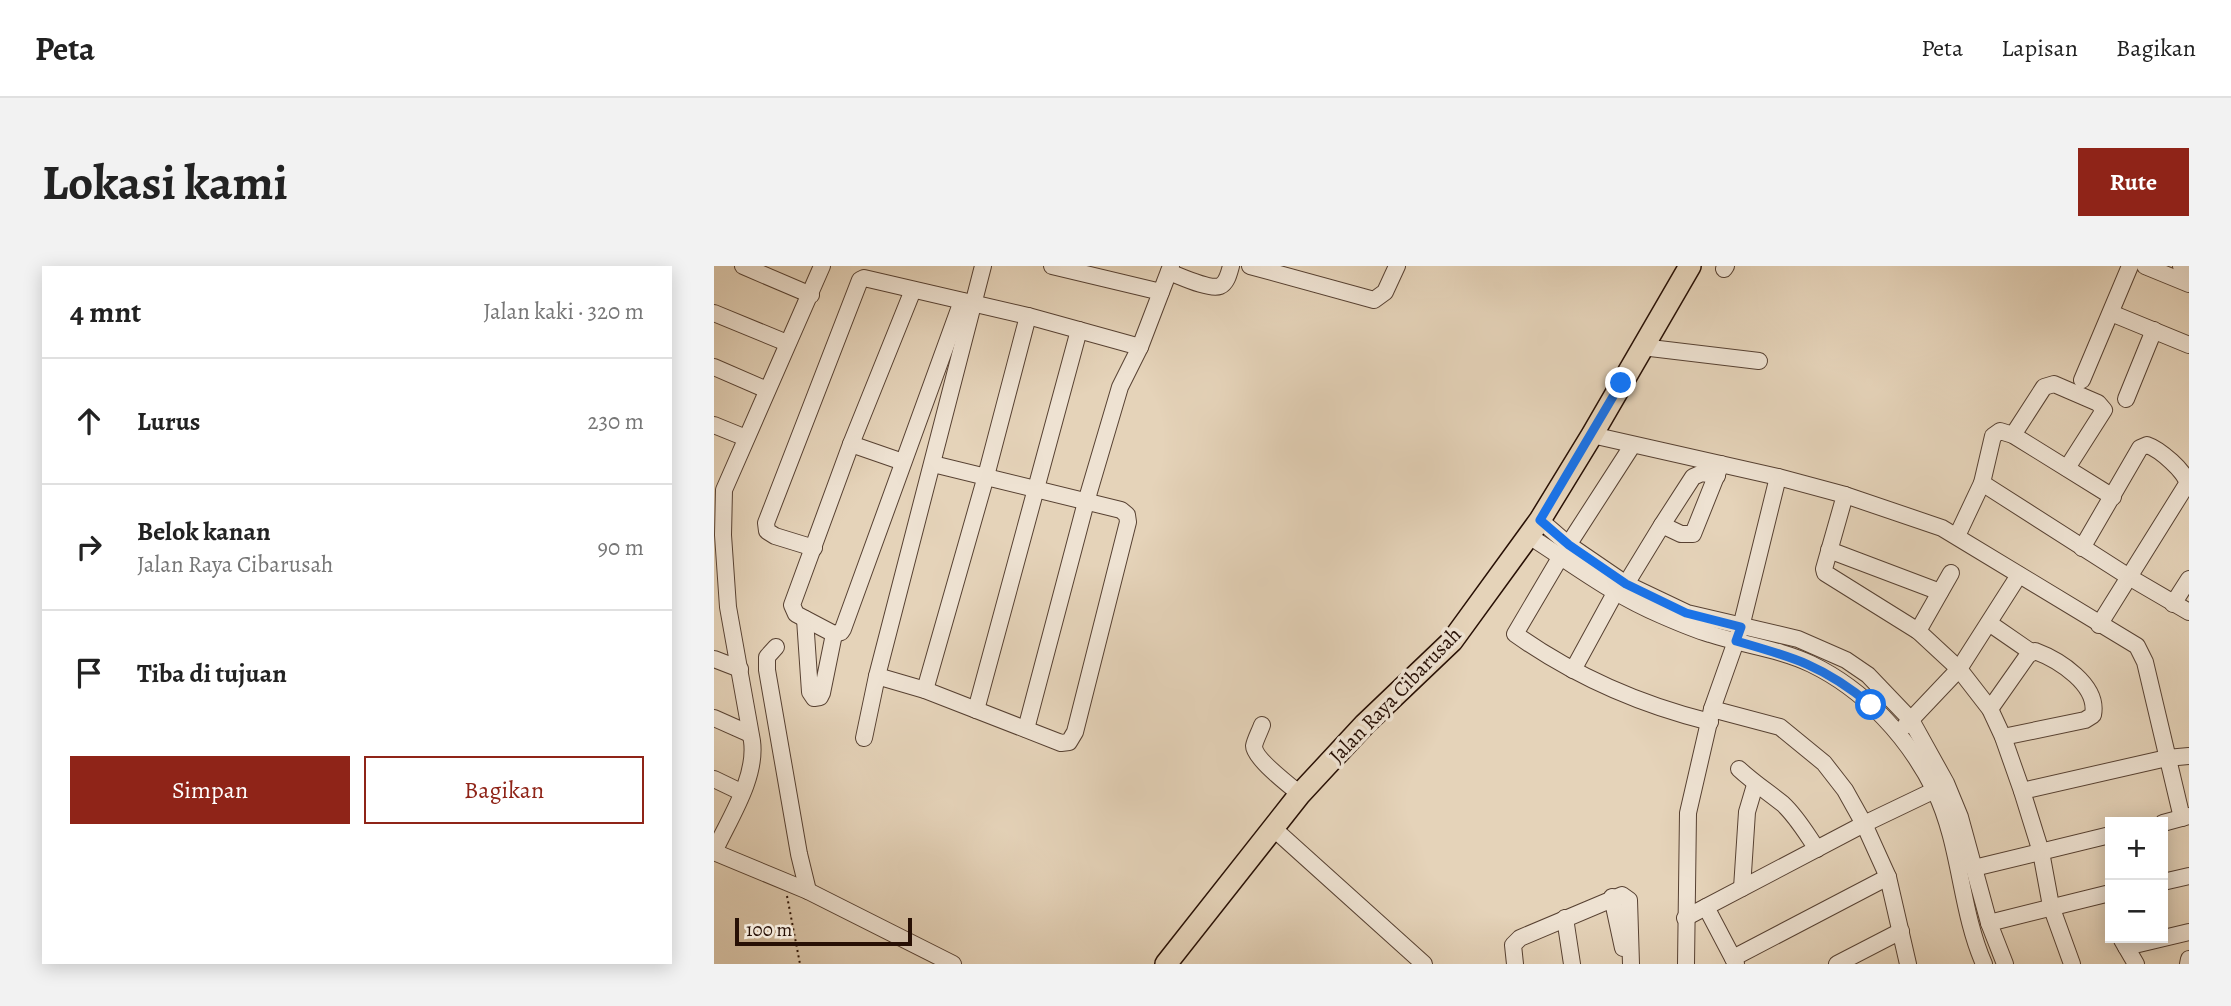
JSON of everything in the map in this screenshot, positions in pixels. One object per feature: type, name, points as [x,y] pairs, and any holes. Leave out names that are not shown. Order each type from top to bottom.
[{"type":"main road","name":"Jalan Raya Cibarusah","points":[[1166,964],[1300,794],[1365,724],[1451,641],[1535,528],[1690,266]]},
{"type":"street","points":[[743,266],[811,295]]},
{"type":"street","points":[[822,266],[746,438],[719,488],[721,604],[740,669],[753,761],[714,852],[807,890],[953,964]]},
{"type":"street","points":[[913,290],[851,444],[792,605],[793,612],[834,634],[843,629],[903,462],[983,266]]},
{"type":"street","points":[[1052,266],[1161,292]]},
{"type":"street","points":[[1027,729],[1086,502],[1120,387],[1140,347],[1170,269],[1209,286],[1219,286],[1225,281],[1231,266]]},
{"type":"street","points":[[1250,266],[1374,299],[1385,292],[1397,266]]},
{"type":"street","points":[[2082,380],[2130,266]]},
{"type":"street","points":[[2145,266],[2189,284]]},
{"type":"street","points":[[2181,266],[2189,270]]},
{"type":"street","points":[[814,548],[775,536],[766,531],[765,523],[860,280],[875,272],[913,290],[1028,316],[1140,347]]},
{"type":"street","points":[[864,738],[877,676],[933,464],[969,302]]},
{"type":"street","points":[[714,313],[787,343]]},
{"type":"street","points":[[2110,313],[2189,345]]},
{"type":"street","points":[[925,690],[1028,316]]},
{"type":"street","points":[[976,710],[1079,330]]},
{"type":"street","points":[[2126,399],[2154,330]]},
{"type":"street","points":[[1642,347],[1759,361]]},
{"type":"street","points":[[714,368],[766,390]]},
{"type":"street","points":[[2013,435],[2044,387],[2049,385],[2054,384],[2098,403],[2104,410],[2067,468]]},
{"type":"street","points":[[714,425],[746,438]]},
{"type":"street","points":[[1957,536],[1982,483],[1993,436],[2000,431],[2013,435],[2113,497]]},
{"type":"street","points":[[1592,435],[1719,470],[1778,477],[1845,495],[1942,528],[2137,646],[2142,653],[2166,758],[2185,817],[2168,822]]},
{"type":"street","points":[[851,444],[903,462]]},
{"type":"street","points":[[2082,548],[2140,448],[2147,445],[2154,447],[2185,474],[2187,484],[2099,625]]},
{"type":"street","points":[[1632,446],[1515,634],[1573,670],[1680,715],[1711,716],[1780,727],[1824,763],[1845,790],[1888,877],[1908,964]]},
{"type":"street","points":[[877,676],[925,690],[1061,743],[1069,742],[1075,732],[1128,522],[1125,512],[933,464]]},
{"type":"street","points":[[1662,525],[1681,534],[1693,534],[1719,470]]},
{"type":"street","points":[[1573,670],[1620,589],[1693,477],[1719,470]]},
{"type":"street","points":[[1686,964],[1688,813],[1711,716],[1738,634],[1778,477]]},
{"type":"street","points":[[1982,483],[2082,548],[2189,612]]},
{"type":"street","points":[[1845,495],[1825,573],[1918,631],[1959,669],[1990,709],[2022,791],[2041,852],[2051,906],[2072,964]]},
{"type":"street","points":[[1535,528],[1620,589],[1811,664],[1871,705],[1897,734],[1935,790],[1948,826],[1984,964]]},
{"type":"street","points":[[1829,550],[1940,592]]},
{"type":"street","points":[[1918,631],[1951,573]]},
{"type":"street","points":[[1897,734],[1959,669],[2019,575]]},
{"type":"street","points":[[2173,604],[2189,579]]},
{"type":"street","points":[[805,619],[810,692],[814,698],[820,697],[822,693],[834,634]]},
{"type":"street","points":[[1989,622],[2031,652],[2044,654],[2079,678],[2086,685],[2093,703],[2093,715],[2085,720],[2003,737]]},
{"type":"street","points":[[1738,634],[1798,639],[1846,660],[1868,674],[1911,720],[1947,783],[1960,817],[1989,923],[2005,964]]},
{"type":"street","points":[[776,648],[767,657],[767,670],[807,890]]},
{"type":"street","points":[[1990,709],[2031,652]]},
{"type":"street","points":[[714,659],[740,669]]},
{"type":"street","points":[[714,718],[750,734]]},
{"type":"street","points":[[1262,725],[1254,744],[1256,752],[1300,794]]},
{"type":"street","points":[[2022,791],[2166,758],[2189,756]]},
{"type":"street","points":[[1739,769],[1755,785],[1783,804],[1817,849]]},
{"type":"street","points":[[714,779],[741,792]]},
{"type":"street","points":[[1742,888],[1747,813],[1755,785]]},
{"type":"street","points":[[1685,918],[1935,790]]},
{"type":"street","points":[[1273,828],[1424,964]]},
{"type":"street","points":[[1974,868],[2105,836]]},
{"type":"street","points":[[2168,881],[2189,876]]},
{"type":"street","points":[[1706,907],[1734,961],[1888,877]]},
{"type":"street","points":[[1989,923],[2105,894]]},
{"type":"street","points":[[1515,964],[1515,941],[1612,897],[1622,895],[1629,900],[1629,964]]},
{"type":"street","points":[[1565,918],[1572,964]]},
{"type":"street","points":[[1837,964],[1901,931]]},
{"type":"street","points":[[2168,936],[2189,932]]},
{"type":"street","points":[[2124,943],[2136,964]]},
{"type":"path","points":[[787,881],[800,964]]},
{"type":"route","points":[[1621,383],[1540,520],[1569,545],[1626,584],[1686,613],[1741,627],[1736,641],[1811,664],[1851,688],[1871,705]]}]
